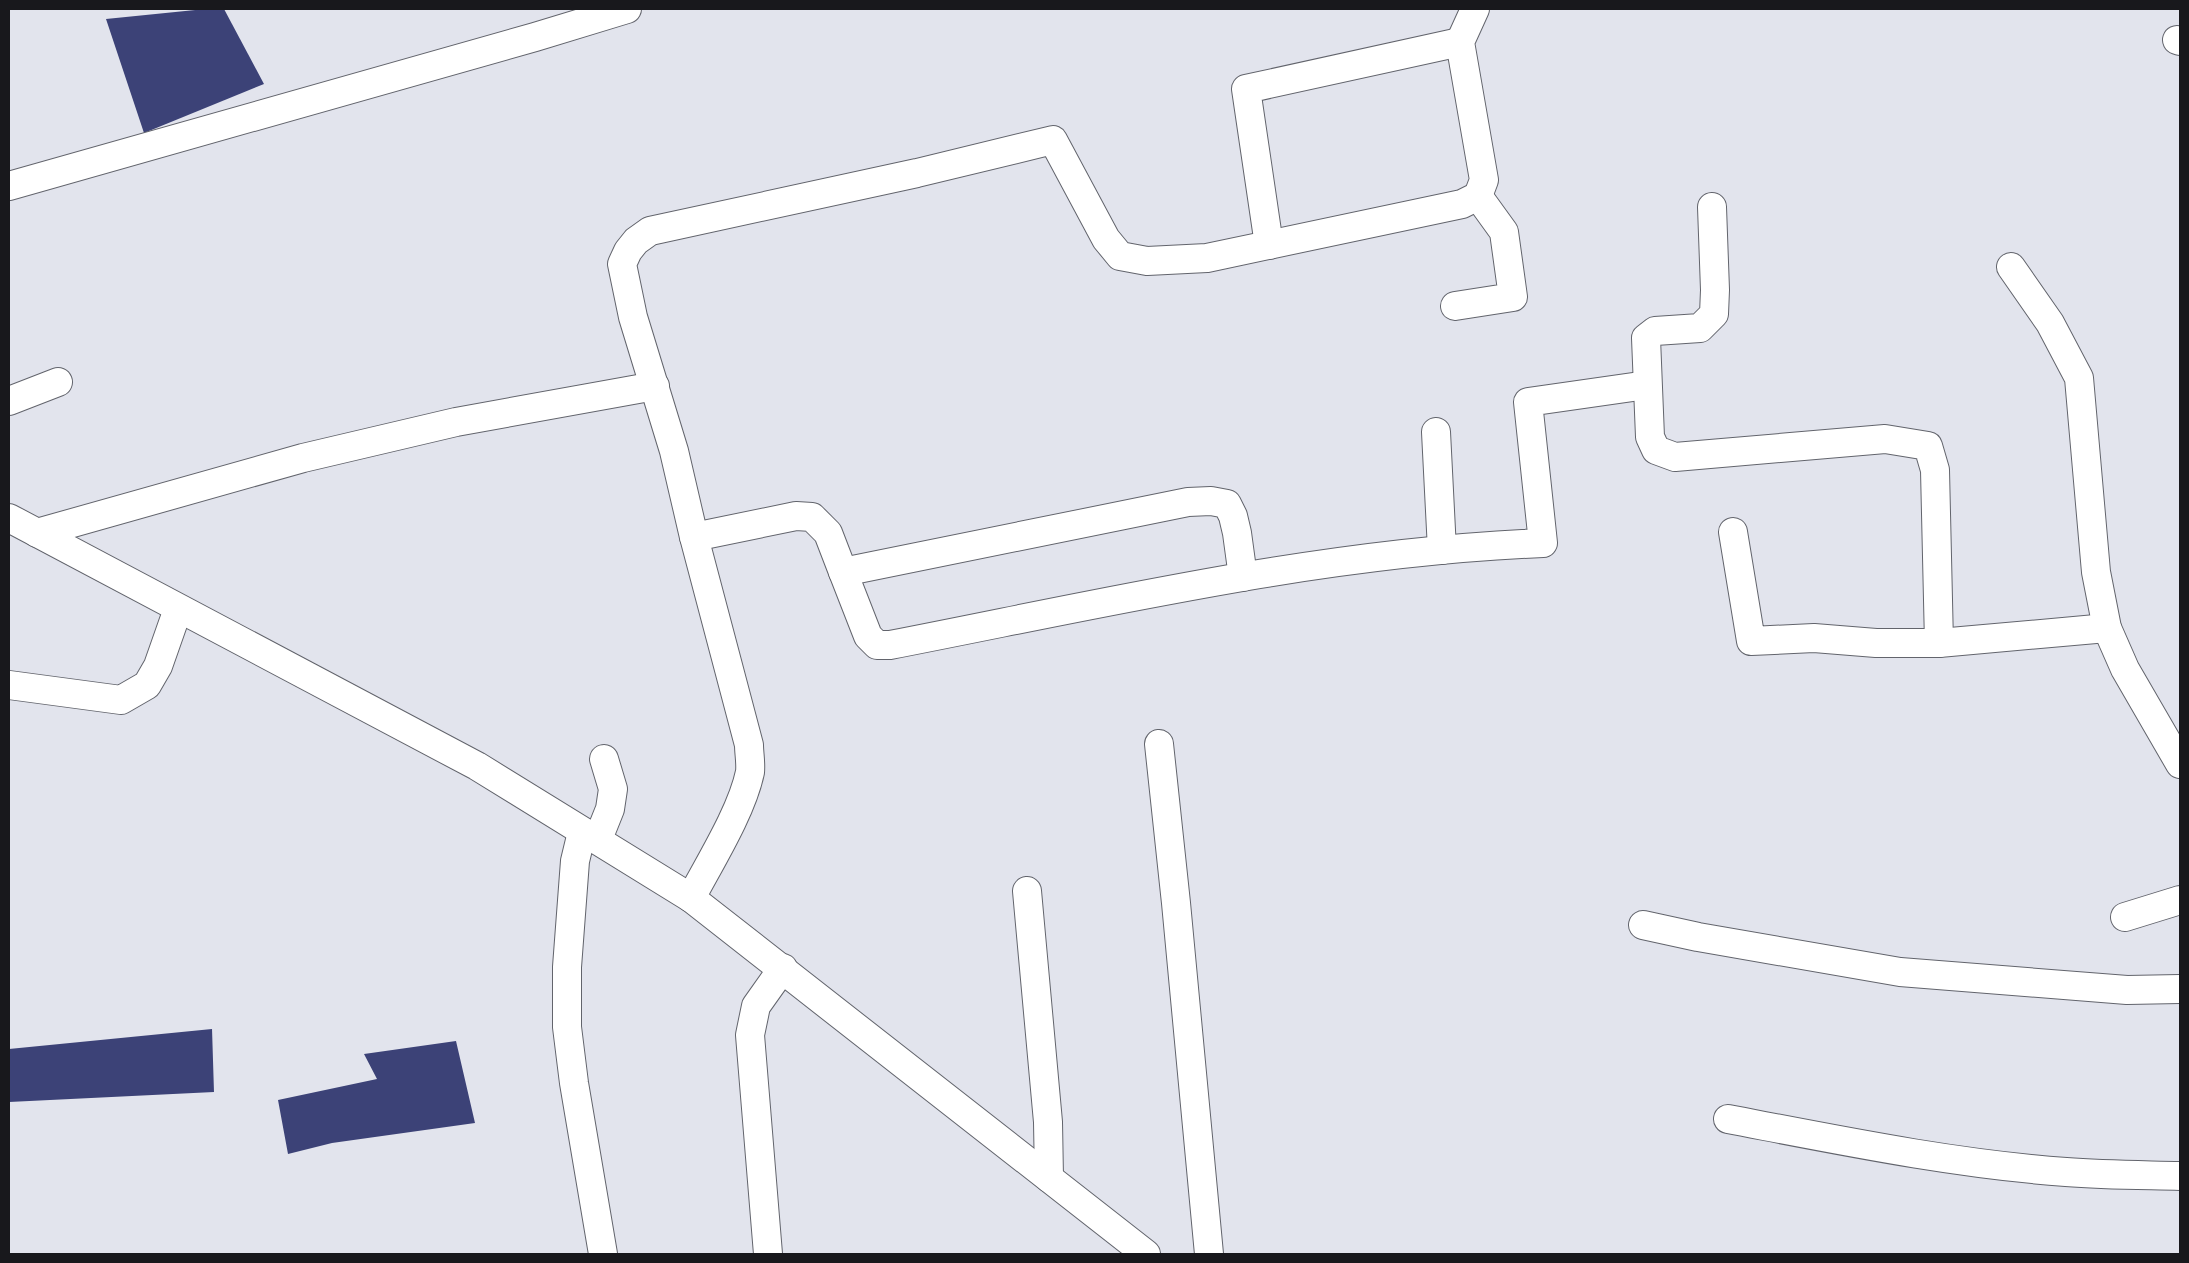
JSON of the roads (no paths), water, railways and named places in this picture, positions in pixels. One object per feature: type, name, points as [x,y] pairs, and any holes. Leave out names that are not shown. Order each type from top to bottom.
[{"type":"street","points":[[9,186],[628,9]]},
{"type":"street","points":[[691,898],[726,831],[744,791],[750,770],[749,745],[694,537],[674,451],[632,317],[622,264],[632,246],[650,231],[917,173],[1053,140],[1106,239],[1120,256],[1147,261],[1207,258],[1462,204],[1478,196],[1484,180],[1460,42],[1475,9]]},
{"type":"street","points":[[1269,245],[1246,88],[1460,42]]},
{"type":"street","points":[[1455,306],[1513,297],[1504,232],[1478,196]]},
{"type":"street","points":[[1712,207],[1715,273],[1714,314],[1700,328],[1655,331],[1646,338],[1650,437],[1656,450],[1675,457],[1885,439],[1928,446],[1935,470],[1940,643]]},
{"type":"street","points":[[2011,267],[2050,323],[2078,378],[2096,572],[2107,628],[2125,669],[2180,764]]},
{"type":"street","points":[[9,401],[58,382]]},
{"type":"street","points":[[37,534],[320,454],[456,422],[654,386]]},
{"type":"street","points":[[694,537],[796,516],[812,516],[828,533],[868,636],[877,645],[890,646],[1243,577],[1368,557],[1543,543],[1528,402],[1647,386]]},
{"type":"street","points":[[1436,432],[1442,550]]},
{"type":"street","points":[[843,572],[1188,502],[1211,501],[1228,504],[1233,516],[1243,577]]},
{"type":"street","points":[[9,518],[477,766],[691,898],[783,968],[1146,1254]]},
{"type":"street","points":[[1733,532],[1752,641],[1814,638],[1876,643],[1940,643],[2107,628]]},
{"type":"street","points":[[9,685],[120,700],[147,685],[158,666],[178,609]]},
{"type":"street","points":[[1159,744],[1209,1254]]},
{"type":"street","points":[[603,1254],[574,1083],[567,1027],[567,967],[575,861],[590,836],[610,809],[613,789],[604,759]]},
{"type":"street","points":[[1027,891],[1048,1122],[1050,1178]]},
{"type":"street","points":[[2125,917],[2180,900]]},
{"type":"street","points":[[1643,925],[1698,937],[1900,972],[2127,990],[2180,988]]},
{"type":"street","points":[[768,1254],[750,1035],[756,1006],[783,968]]},
{"type":"street","points":[[1728,1119],[1988,1163],[2066,1172],[2180,1176]]}]
